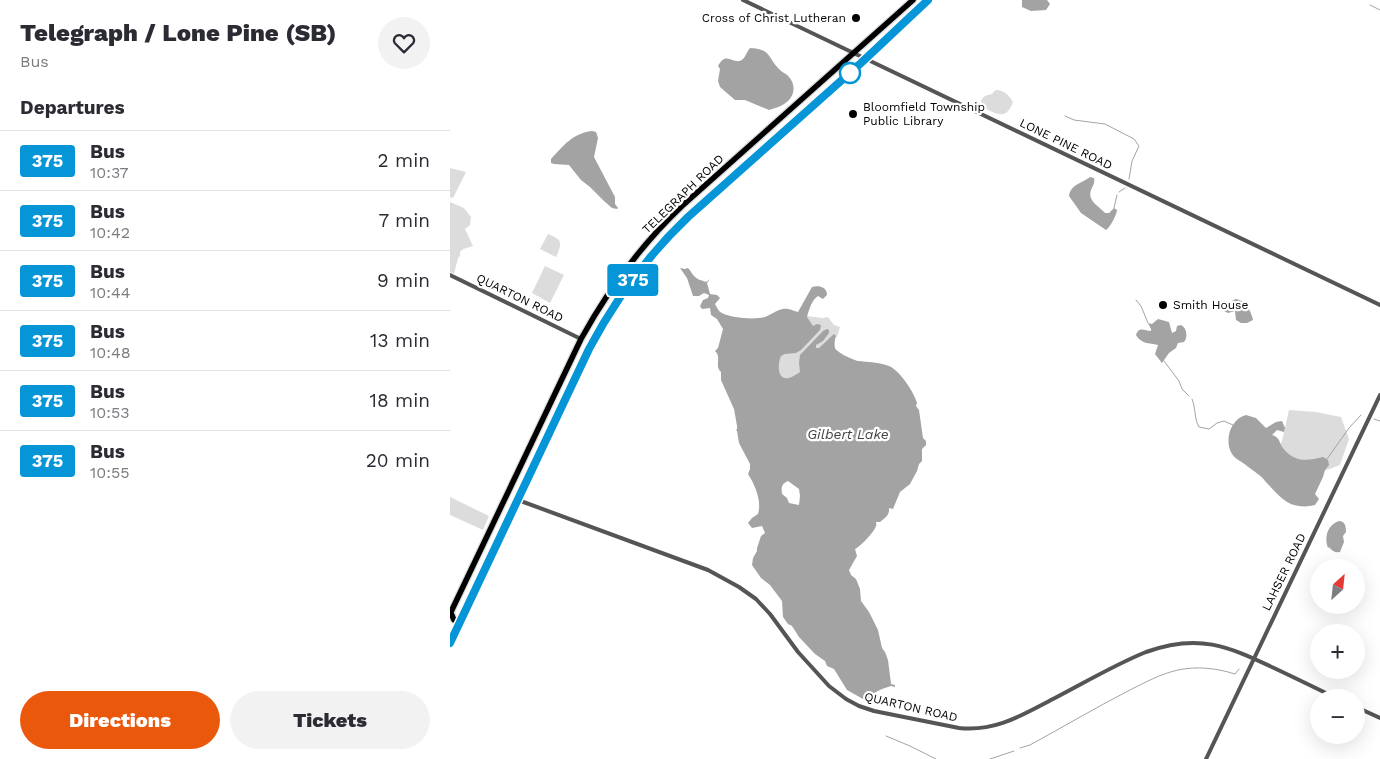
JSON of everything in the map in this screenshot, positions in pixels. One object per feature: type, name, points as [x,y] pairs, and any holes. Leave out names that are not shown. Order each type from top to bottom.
[{"type":"highway","name":"TELEGRAPH ROAD","points":[[450,613],[581,339],[604,300],[629,264],[661,227],[695,194],[913,0]]},
{"type":"highway","name":"TELEGRAPH ROAD","points":[[450,642],[589,349],[610,312],[637,274],[665,241],[701,205],[866,59],[922,3],[928,0]]},
{"type":"highway","points":[[799,101],[801,109],[806,112]]},
{"type":"highway","points":[[781,118],[788,119],[789,127]]},
{"type":"highway","points":[[695,194],[697,201],[701,205]]},
{"type":"highway","points":[[581,339],[585,338],[588,340],[590,344],[589,349]]},
{"type":"highway","points":[[544,417],[553,426]]},
{"type":"highway","points":[[534,437],[540,438],[544,444]]},
{"type":"highway","points":[[509,490],[511,498],[518,500]]},
{"type":"highway","points":[[450,613],[454,620],[460,622]]},
{"type":"street","name":"LONE PINE ROAD","points":[[743,0],[1380,305]]},
{"type":"street","name":"QUARTON ROAD","points":[[450,275],[581,339]]},
{"type":"street","name":"LAHSER ROAD","points":[[1206,759],[1380,394]]},
{"type":"street","name":"QUARTON ROAD","points":[[518,500],[721,576],[747,592],[761,604],[794,647],[834,690],[859,706],[891,715],[959,728],[977,729],[989,727],[1013,719],[1140,654],[1166,646],[1189,643],[1206,643],[1229,648],[1317,689]]},
{"type":"street","points":[[1365,711],[1380,718]]},
{"type":"shaded area","points":[[996,90],[1006,93],[1013,102],[1004,114],[997,114],[982,107],[981,101],[984,97]]},
{"type":"shaded area","points":[[450,168],[466,172],[453,198],[450,197]]},
{"type":"shaded area","points":[[450,202],[464,208],[471,217],[470,225],[465,229],[473,246],[460,252],[454,274],[450,272]]},
{"type":"shaded area","points":[[548,234],[560,242],[560,248],[556,257],[540,249]]},
{"type":"shaded area","points":[[545,266],[564,275],[550,303],[532,293]]},
{"type":"shaded area","points":[[807,316],[828,317],[834,325],[840,327],[837,337],[835,336],[789,390],[769,364]]},
{"type":"shaded area","points":[[1289,410],[1316,412],[1341,417],[1349,439],[1340,465],[1316,474],[1276,453],[1282,441]]},
{"type":"shaded area","points":[[450,497],[489,516],[483,530],[450,515]]},
{"type":"water","points":[[1022,0],[1047,0],[1050,4],[1046,10],[1031,11],[1022,7]]},
{"type":"water","points":[[750,48],[766,52],[776,66],[791,80],[794,88],[792,95],[782,105],[769,110],[745,100],[735,100],[720,87],[718,81],[720,69],[718,66],[721,61],[727,58],[740,61]]},
{"type":"water","points":[[592,131],[596,132],[598,138],[594,157],[615,197],[617,209],[612,208],[581,180],[569,165],[551,163],[551,159],[574,137]]},
{"type":"water","points":[[1090,177],[1094,178],[1090,194],[1094,203],[1105,213],[1109,213],[1114,208],[1117,210],[1113,221],[1106,230],[1081,213],[1069,196],[1074,187]]},
{"type":"water","name":"Gilbert Lake","points":[[680,268],[688,268],[694,276],[706,282],[710,279],[707,283],[710,294],[717,295],[720,298],[715,304],[719,310],[726,315],[743,318],[765,317],[783,309],[798,312],[812,287],[822,287],[826,290],[827,295],[823,299],[818,296],[816,298],[811,305],[807,317],[813,326],[821,325],[820,330],[801,350],[781,356],[779,370],[782,377],[789,378],[800,372],[800,355],[827,329],[829,333],[823,341],[816,345],[816,348],[819,348],[834,334],[836,336],[835,348],[838,352],[856,360],[889,366],[898,372],[915,398],[916,406],[919,410],[923,438],[926,441],[926,445],[922,449],[922,461],[910,484],[900,492],[893,509],[889,508],[887,516],[880,522],[876,522],[873,531],[855,549],[857,556],[849,570],[856,579],[860,589],[861,601],[878,630],[882,648],[888,660],[891,684],[895,685],[895,687],[891,686],[876,692],[870,699],[863,699],[847,690],[834,669],[827,666],[825,661],[815,654],[799,637],[783,617],[782,601],[752,565],[761,536],[765,533],[762,526],[752,528],[748,523],[758,514],[759,504],[755,488],[748,474],[750,464],[739,443],[734,409],[721,380],[721,372],[718,367],[718,356],[715,351],[718,348],[723,329],[717,319],[711,315],[710,308],[702,309],[700,306],[709,295],[704,293],[699,296],[693,296],[687,278]],"holes":[[[788,481],[799,489],[799,505],[789,503],[782,494],[782,486]]]},
{"type":"water","points":[[1236,299],[1243,302],[1251,313],[1253,320],[1241,323],[1236,320],[1235,311],[1228,313],[1222,310],[1223,302]]},
{"type":"water","points":[[1158,319],[1169,322],[1172,333],[1176,331],[1177,326],[1181,325],[1185,328],[1186,333],[1184,342],[1178,343],[1176,348],[1169,353],[1162,363],[1155,354],[1158,345],[1143,342],[1136,335],[1140,330],[1151,331],[1148,323],[1152,324]]},
{"type":"water","points":[[1246,415],[1256,418],[1266,428],[1282,421],[1285,428],[1284,432],[1277,430],[1272,435],[1277,438],[1282,447],[1291,456],[1301,459],[1323,457],[1328,460],[1329,465],[1315,494],[1319,499],[1315,505],[1300,506],[1287,502],[1261,477],[1233,456],[1229,443],[1230,431],[1240,417]]},
{"type":"water","points":[[1339,521],[1345,524],[1346,532],[1343,536],[1344,542],[1340,552],[1337,552],[1328,548],[1326,540],[1329,529]]},
{"type":"waterway","points":[[1370,5],[1380,10]]},
{"type":"waterway","points":[[1065,116],[1074,120],[1105,124],[1134,139],[1139,146],[1132,161],[1129,179]]},
{"type":"waterway","points":[[1119,192],[1125,188]]},
{"type":"waterway","points":[[1114,208],[1117,195]]},
{"type":"waterway","points":[[1136,300],[1141,306],[1148,323]]},
{"type":"waterway","points":[[1164,361],[1179,381],[1182,389],[1189,396]]},
{"type":"waterway","points":[[1192,399],[1199,427],[1209,429],[1217,423],[1224,421],[1233,425]]},
{"type":"waterway","points":[[1327,459],[1349,428],[1361,415]]},
{"type":"waterway","points":[[1374,419],[1380,421]]},
{"type":"waterway","points":[[1020,748],[1030,745],[1116,697],[1165,674],[1178,670],[1199,668],[1221,670],[1235,674],[1239,669]]},
{"type":"waterway","points":[[886,736],[936,759]]},
{"type":"waterway","points":[[990,759],[1014,751]]},
{"type":"bus line","name":"375","points":[[450,643],[589,349],[624,291],[656,250],[688,217],[861,63],[928,0]]},
{"type":"place","name":"Cross of Christ Lutheran","points":[[856,18]]},
{"type":"place","name":"Bloomfield Township Public Library","points":[[853,114]]},
{"type":"place","name":"Smith House","points":[[1163,305]]}]
